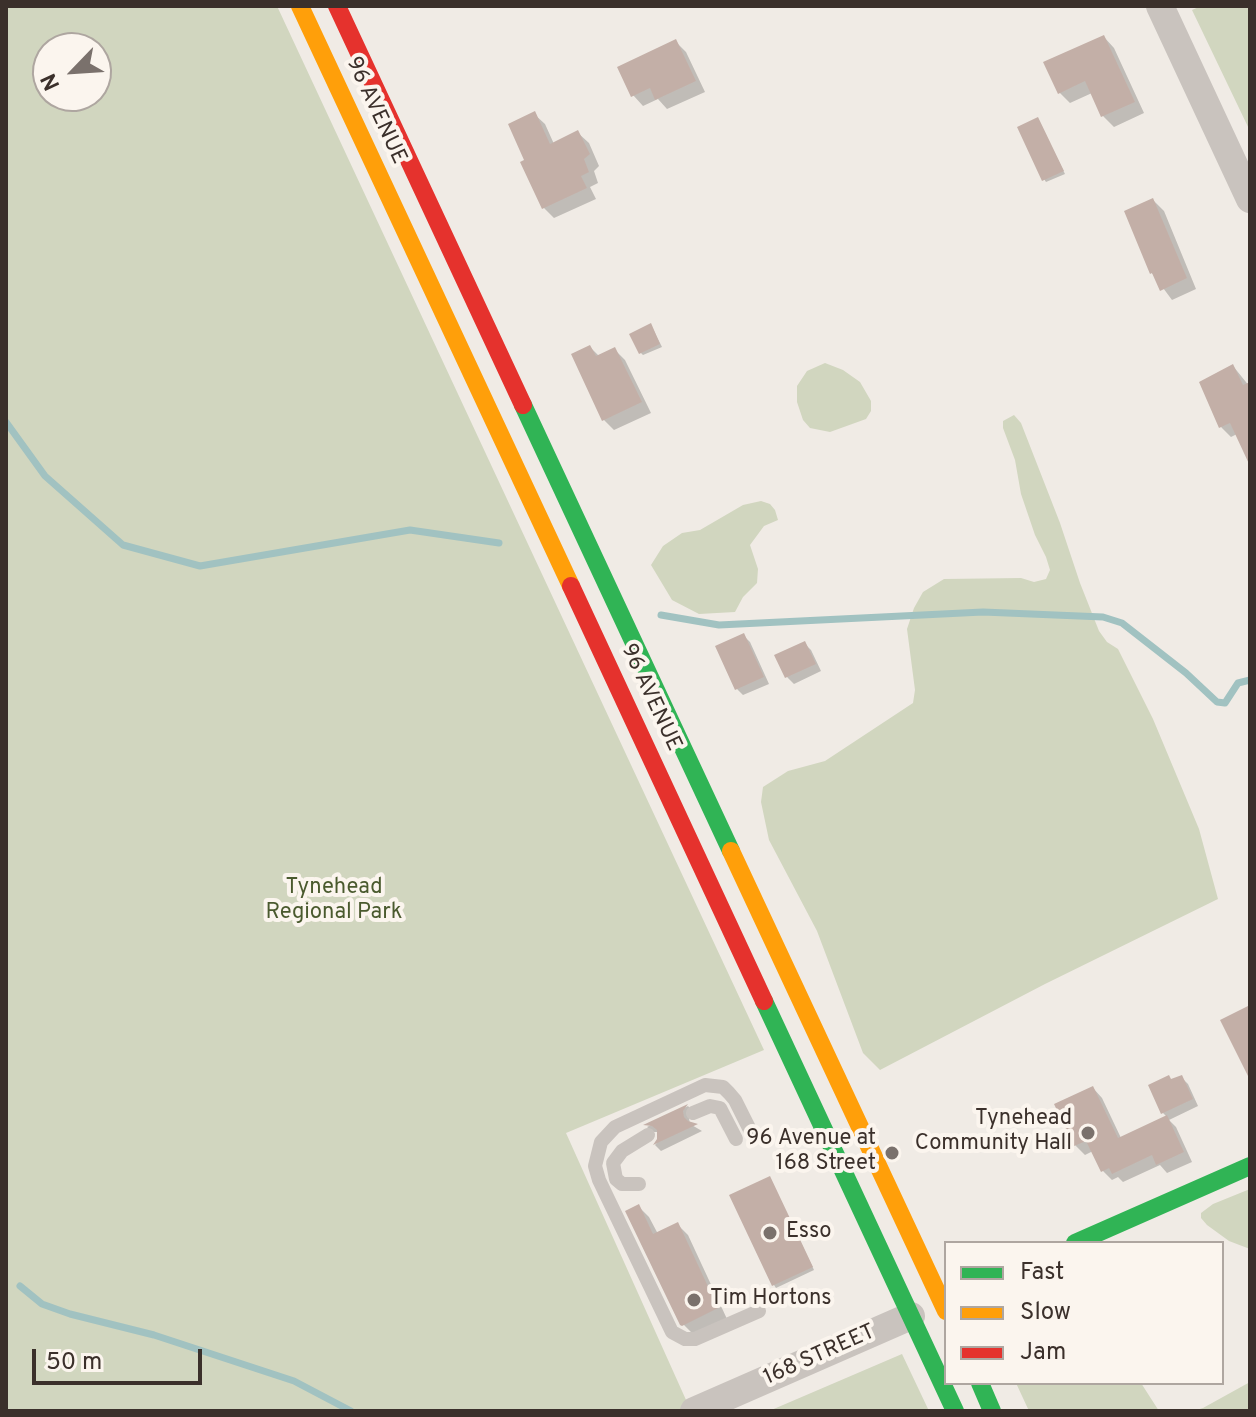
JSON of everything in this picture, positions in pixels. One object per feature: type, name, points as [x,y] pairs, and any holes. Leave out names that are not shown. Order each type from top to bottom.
[{"type":"main road","name":"96 AVENUE","points":[[300,6],[955,1411]]},
{"type":"main road","name":"96 AVENUE","points":[[337,6],[944,1304]]},
{"type":"main road","points":[[1080,1241],[1250,1166]]},
{"type":"main road","name":"168 STREET","points":[[911,1316],[944,1304]]},
{"type":"main road","points":[[981,1385],[992,1411]]},
{"type":"street","points":[[1160,6],[1250,199]]},
{"type":"street","name":"168 STREET","points":[[694,1411],[911,1316]]},
{"type":"lane","points":[[751,1132],[729,1093],[723,1087],[705,1085],[615,1127],[601,1142],[595,1166],[672,1332],[685,1339],[695,1339],[759,1311]]},
{"type":"lane","points":[[693,1113],[710,1106],[720,1108],[736,1139]]},
{"type":"lane","points":[[639,1184],[622,1184],[616,1179],[613,1163],[622,1151],[648,1135]]},
{"type":"green space","name":"Tynehead Regional Park","points":[[6,6],[277,6],[764,1050],[566,1133],[691,1411],[6,1411]]},
{"type":"green space","points":[[1201,6],[1250,6],[1250,131],[1192,10]]},
{"type":"green space","points":[[825,363],[843,370],[860,382],[871,401],[871,411],[866,419],[830,432],[810,428],[803,420],[797,402],[797,386],[807,371]]},
{"type":"green space","points":[[1014,415],[1021,423],[1099,631],[1107,642],[1118,649],[1153,719],[1199,829],[1218,899],[880,1070],[863,1053],[817,931],[769,840],[761,802],[763,787],[788,771],[825,761],[913,703],[915,690],[907,629],[923,592],[944,579],[1021,578],[1034,582],[1046,579],[1050,570],[1021,494],[1015,460],[1003,428],[1003,421]]},
{"type":"green space","points":[[761,501],[770,504],[778,520],[764,526],[750,545],[758,569],[757,583],[743,597],[735,612],[699,614],[672,600],[651,565],[663,546],[682,533],[700,530],[743,505]]},
{"type":"green space","points":[[1250,1189],[1250,1249],[1229,1241],[1207,1225],[1201,1213],[1213,1204]]},
{"type":"green space","points":[[902,1354],[929,1411],[769,1411]]},
{"type":"green space","points":[[1250,1382],[1250,1411],[1193,1411],[1203,1408]]},
{"type":"green space","points":[[1017,1385],[1142,1385],[1159,1411],[1029,1411]]},
{"type":"building","points":[[1104,35],[1135,102],[1101,117],[1085,81],[1058,94],[1043,62]]},
{"type":"building","points":[[676,39],[696,81],[655,100],[650,88],[631,97],[617,67]]},
{"type":"building","points":[[535,111],[550,144],[578,130],[590,154],[584,159],[589,172],[581,176],[587,188],[542,209],[520,162],[524,160],[508,124]]},
{"type":"building","points":[[1038,117],[1064,171],[1042,181],[1017,127]]},
{"type":"building","points":[[1153,198],[1187,278],[1160,291],[1124,211]]},
{"type":"building","points":[[651,323],[660,344],[639,354],[629,334]]},
{"type":"building","points":[[590,345],[596,356],[615,347],[642,402],[602,421],[571,354]]},
{"type":"building","points":[[1233,364],[1243,385],[1250,382],[1250,466],[1230,423],[1219,428],[1199,382]]},
{"type":"building","points":[[744,633],[764,677],[735,690],[715,646]]},
{"type":"building","points":[[805,641],[816,664],[785,678],[774,655]]},
{"type":"building","points":[[1250,1005],[1250,1080],[1220,1020]]},
{"type":"building","points":[[1169,1075],[1171,1079],[1182,1075],[1193,1099],[1161,1114],[1148,1085]]},
{"type":"building","points":[[1093,1086],[1118,1138],[1167,1115],[1184,1152],[1156,1165],[1152,1155],[1112,1174],[1109,1168],[1101,1172],[1086,1141],[1074,1146],[1054,1104]]},
{"type":"building","points":[[688,1104],[683,1111],[684,1117],[698,1124],[653,1145],[657,1130],[643,1125]]},
{"type":"building","points":[[770,1176],[813,1267],[772,1286],[729,1195]]},
{"type":"building","points":[[639,1204],[653,1234],[678,1222],[718,1308],[680,1325],[625,1211]]},
{"type":"waterway","points":[[6,422],[45,476],[123,545],[200,566],[410,530],[499,543]]},
{"type":"waterway","points":[[661,615],[719,625],[983,612],[1103,617],[1122,623],[1186,673],[1217,702],[1225,703],[1238,683],[1250,680]]},
{"type":"waterway","points":[[20,1286],[42,1304],[154,1335],[294,1381],[351,1411]]},
{"type":"traffic: fast","points":[[523,405],[731,851]]},
{"type":"traffic: fast","points":[[764,1001],[955,1411]]},
{"type":"traffic: fast","points":[[1080,1241],[1250,1166]]},
{"type":"traffic: fast","points":[[981,1385],[992,1411]]},
{"type":"traffic: slow","points":[[300,6],[571,586]]},
{"type":"traffic: slow","points":[[731,851],[944,1307]]},
{"type":"traffic: jam","points":[[337,6],[523,405]]},
{"type":"traffic: jam","points":[[571,586],[764,1001]]},
{"type":"place","name":"Tynehead Community Hall","points":[[1088,1133]]},
{"type":"place","name":"96 Avenue at 168 Street","points":[[892,1153]]},
{"type":"place","name":"Esso","points":[[770,1233]]},
{"type":"place","name":"Tim Hortons","points":[[694,1300]]}]
